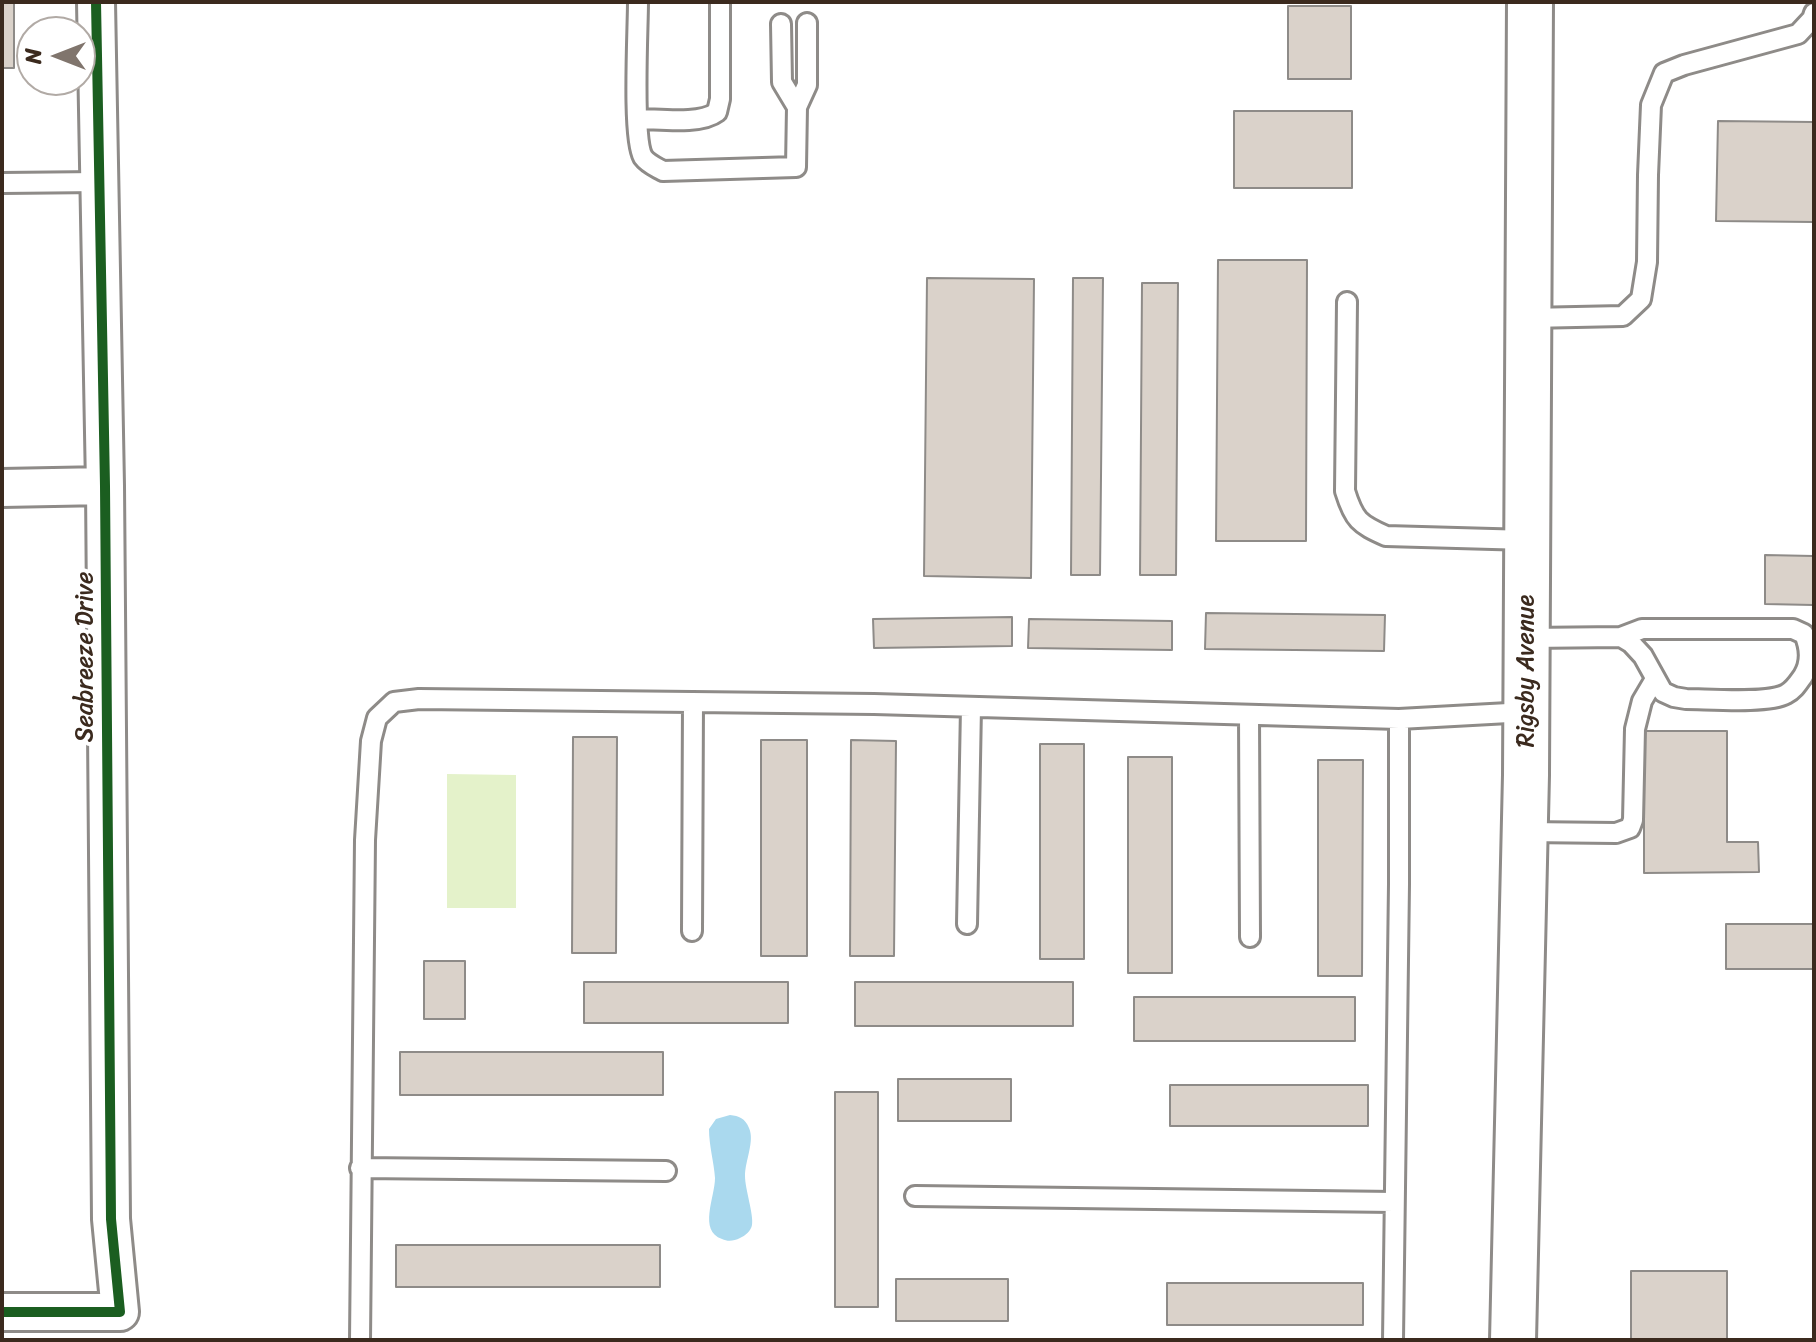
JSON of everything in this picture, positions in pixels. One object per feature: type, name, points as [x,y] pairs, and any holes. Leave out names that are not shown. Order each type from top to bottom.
[{"type":"main road","name":"Rigsby Avenue","points":[[1513,1340],[1527,712],[1530,2]]},
{"type":"street","name":"Seabreeze Drive","points":[[2,1312],[120,1312],[111,1219],[105,486],[96,2]]},
{"type":"street","points":[[2,488],[105,486]]},
{"type":"lane","points":[[638,2],[637,119],[642,156],[663,171],[796,167],[797,107],[807,85],[807,23]]},
{"type":"lane","points":[[637,119],[698,120],[717,112],[720,99],[720,2]]},
{"type":"lane","points":[[1529,318],[1623,316],[1641,299],[1647,262],[1651,105],[1664,73],[1798,34],[1814,13]]},
{"type":"lane","points":[[781,24],[782,82],[797,107]]},
{"type":"lane","points":[[2,183],[99,182]]},
{"type":"lane","points":[[1347,302],[1345,491],[1352,513],[1366,527],[1386,536],[1528,540]]},
{"type":"lane","points":[[1527,638],[1621,637],[1642,629],[1793,629],[1804,634],[1810,647],[1807,669],[1795,687],[1784,696],[1765,699],[1686,699],[1663,692],[1643,656],[1621,637]]},
{"type":"lane","points":[[1525,832],[1616,833],[1630,828],[1633,820],[1635,729],[1642,701],[1655,679]]},
{"type":"lane","points":[[360,1340],[365,840],[371,741],[377,718],[394,702],[419,699],[693,702],[1399,719],[1527,712]]},
{"type":"lane","points":[[692,931],[693,702]]},
{"type":"lane","points":[[967,924],[971,707]]},
{"type":"lane","points":[[1249,715],[1250,937]]},
{"type":"lane","points":[[1393,1340],[1399,719]]},
{"type":"lane","points":[[360,1168],[666,1171]]},
{"type":"lane","points":[[915,1196],[1394,1202]]},
{"type":"green space","points":[[447,774],[516,775],[516,908],[447,908]]},
{"type":"water","points":[[730,1115],[744,1120],[751,1133],[745,1176],[752,1221],[746,1235],[729,1241],[715,1235],[709,1221],[715,1178],[709,1129],[716,1119]]},
{"type":"building","points":[[2,2],[14,2],[14,68],[2,68]]},
{"type":"building","points":[[1288,6],[1351,6],[1351,79],[1288,79]]},
{"type":"building","points":[[1234,111],[1352,111],[1352,188],[1234,188]]},
{"type":"building","points":[[1718,121],[1814,122],[1814,222],[1716,221]]},
{"type":"building","points":[[1218,260],[1307,260],[1306,541],[1216,541]]},
{"type":"building","points":[[927,278],[1034,279],[1031,578],[924,576]]},
{"type":"building","points":[[1073,278],[1103,278],[1100,575],[1071,575]]},
{"type":"building","points":[[1142,283],[1178,283],[1176,575],[1140,575]]},
{"type":"building","points":[[1765,555],[1813,556],[1813,605],[1765,604]]},
{"type":"building","points":[[1206,613],[1385,615],[1384,651],[1205,649]]},
{"type":"building","points":[[1012,617],[1012,646],[874,648],[873,619]]},
{"type":"building","points":[[1029,619],[1172,621],[1172,650],[1028,648]]},
{"type":"building","points":[[1644,731],[1727,731],[1727,842],[1758,842],[1759,872],[1644,873]]},
{"type":"building","points":[[573,737],[617,737],[616,953],[572,953]]},
{"type":"building","points":[[761,740],[807,740],[807,956],[761,956]]},
{"type":"building","points":[[851,740],[896,741],[894,956],[850,956]]},
{"type":"building","points":[[1040,744],[1084,744],[1084,959],[1040,959]]},
{"type":"building","points":[[1128,757],[1172,757],[1172,973],[1128,973]]},
{"type":"building","points":[[1318,760],[1363,760],[1362,976],[1318,976]]},
{"type":"building","points":[[1726,924],[1813,924],[1813,969],[1726,969]]},
{"type":"building","points":[[424,961],[465,961],[465,1019],[424,1019]]},
{"type":"building","points":[[584,982],[788,982],[788,1023],[584,1023]]},
{"type":"building","points":[[855,982],[1073,982],[1073,1026],[855,1026]]},
{"type":"building","points":[[1134,997],[1355,997],[1355,1041],[1134,1041]]},
{"type":"building","points":[[400,1052],[663,1052],[663,1095],[400,1095]]},
{"type":"building","points":[[898,1079],[1011,1079],[1011,1121],[898,1121]]},
{"type":"building","points":[[1170,1085],[1368,1085],[1368,1126],[1170,1126]]},
{"type":"building","points":[[835,1092],[878,1092],[878,1307],[835,1307]]},
{"type":"building","points":[[396,1245],[660,1245],[660,1287],[396,1287]]},
{"type":"building","points":[[1631,1271],[1727,1271],[1727,1340],[1631,1340]]},
{"type":"building","points":[[896,1279],[1008,1279],[1008,1321],[896,1321]]},
{"type":"building","points":[[1167,1283],[1363,1283],[1363,1325],[1167,1325]]},
{"type":"building","points":[[665,1339],[665,1340],[401,1340]]},
{"type":"cycle path","points":[[2,1312],[120,1312],[111,1219],[105,486],[96,2]]}]
